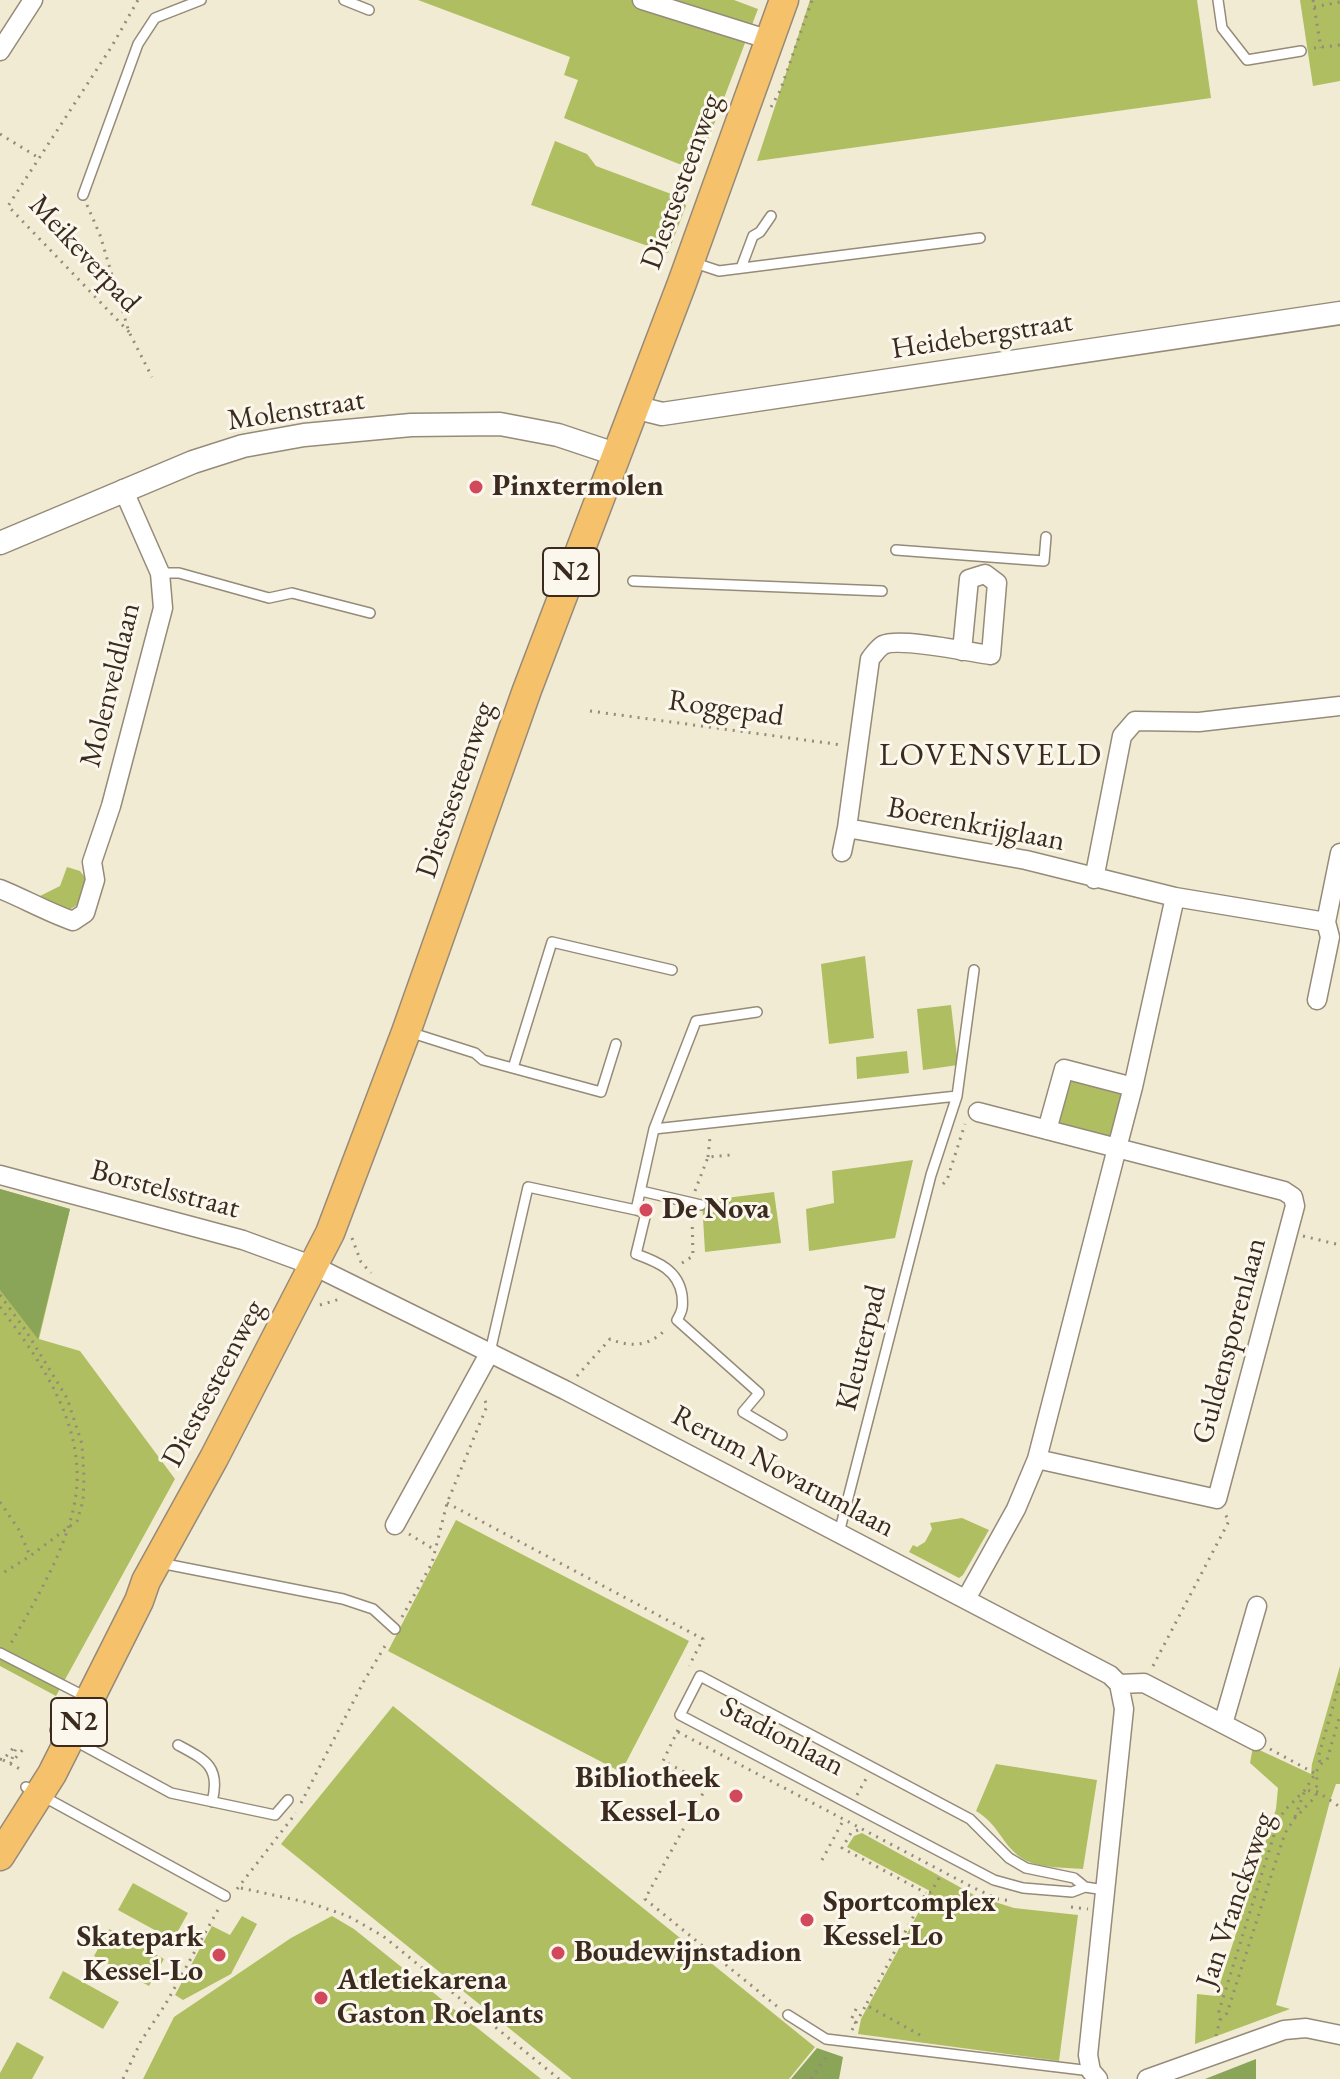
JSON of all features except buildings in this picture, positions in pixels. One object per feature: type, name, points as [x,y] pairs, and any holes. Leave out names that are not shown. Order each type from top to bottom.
[{"type":"main road","name":"Diestsesteenweg","points":[[0,1847],[29,1784],[63,1735],[132,1598],[151,1572],[296,1302],[341,1204],[406,1032],[522,704],[784,0]]},
{"type":"main road","name":"Diestsesteenweg","points":[[0,1856],[29,1784]]},
{"type":"street","points":[[0,51],[33,0]]},
{"type":"street","points":[[642,0],[770,40]]},
{"type":"street","name":"Heidebergstraat","points":[[634,407],[662,414],[1340,313]]},
{"type":"street","name":"Molenstraat","points":[[0,543],[123,489],[243,446],[344,430],[411,425],[500,424],[527,427],[615,454]]},
{"type":"street","name":"Molenveldlaan","points":[[0,889],[28,900],[39,909],[73,921],[85,913],[95,880],[92,862],[111,806],[163,608],[160,573],[123,489]]},
{"type":"street","points":[[962,651],[969,579],[985,566]]},
{"type":"street","name":"Boerenkrijglaan","points":[[842,852],[870,659],[881,646],[895,642],[991,655],[997,583],[985,566]]},
{"type":"street","name":"Boerenkrijglaan","points":[[1094,879],[1122,736],[1135,721],[1199,722],[1340,706]]},
{"type":"street","name":"Boerenkrijglaan","points":[[847,828],[1026,860],[1175,897],[1326,922]]},
{"type":"street","points":[[1317,1000],[1330,937],[1326,922],[1340,853]]},
{"type":"street","points":[[966,1599],[1016,1509],[1037,1459],[1133,1087],[1175,897]]},
{"type":"street","points":[[1047,1130],[1064,1069],[1133,1087]]},
{"type":"street","name":"Guldensporenlaan","points":[[978,1112],[1284,1191],[1293,1197],[1295,1206],[1217,1499]]},
{"type":"street","name":"Borstelsstraat","points":[[0,1175],[243,1240],[314,1266]]},
{"type":"street","name":"Rerum Novarumlaan","points":[[314,1266],[565,1390],[1110,1675],[1119,1684]]},
{"type":"street","points":[[395,1525],[490,1352]]},
{"type":"street","points":[[1037,1459],[1217,1499]]},
{"type":"street","points":[[1223,1724],[1257,1606]]},
{"type":"street","points":[[1095,2075],[1088,2055],[1124,1709],[1119,1684],[1144,1683],[1256,1741]]},
{"type":"street","points":[[1147,2079],[1284,2030],[1306,2028],[1340,2035]]},
{"type":"lane","points":[[83,195],[138,44],[155,18],[201,0]]},
{"type":"lane","points":[[344,0],[369,10]]},
{"type":"lane","points":[[1218,0],[1222,28],[1247,60],[1301,51]]},
{"type":"lane","points":[[741,268],[753,236],[760,232],[771,216]]},
{"type":"lane","points":[[689,261],[719,271],[980,238]]},
{"type":"lane","points":[[896,550],[985,566],[1044,561],[1046,537]]},
{"type":"lane","points":[[160,573],[179,573],[269,598],[292,593],[370,613]]},
{"type":"lane","points":[[633,581],[882,591]]},
{"type":"lane","points":[[513,1068],[552,942],[672,970]]},
{"type":"lane","name":"Kleuterpad","points":[[839,1533],[931,1175],[957,1096],[974,970]]},
{"type":"lane","points":[[636,1210],[654,1129],[696,1021],[757,1012]]},
{"type":"lane","points":[[406,1032],[475,1053],[483,1060],[601,1092],[616,1044]]},
{"type":"lane","points":[[654,1129],[957,1096]]},
{"type":"lane","points":[[490,1352],[528,1187],[636,1210],[646,1213],[636,1254],[671,1271],[680,1285],[683,1310],[677,1320],[759,1393],[743,1412],[782,1435]]},
{"type":"lane","points":[[641,1191],[701,1205]]},
{"type":"lane","points":[[151,1572],[343,1599],[373,1609],[395,1629]]},
{"type":"lane","points":[[2,1654],[83,1696]]},
{"type":"lane","name":"Stadionlaan","points":[[1085,1887],[1074,1878],[1026,1868],[1009,1858],[970,1819],[700,1676],[680,1715],[994,1880],[1023,1888],[1072,1892],[1085,1887],[1105,1890]]},
{"type":"lane","points":[[63,1735],[171,1793],[275,1815],[288,1800]]},
{"type":"lane","points":[[178,1745],[200,1757],[213,1769],[216,1787],[212,1802]]},
{"type":"lane","points":[[29,1784],[225,1896]]},
{"type":"lane","points":[[788,2015],[826,2039],[951,2053],[1095,2075]]},
{"type":"path","name":"Meikeverpad","points":[[129,332],[8,206],[112,46],[138,0]]},
{"type":"path","points":[[1313,0],[1321,48]]},
{"type":"path","points":[[1314,7],[1340,2]]},
{"type":"path","points":[[1314,48],[1340,45]]},
{"type":"path","points":[[0,134],[39,158]]},
{"type":"path","points":[[83,195],[100,235],[129,332],[152,377]]},
{"type":"path","name":"Roggepad","points":[[590,711],[857,747]]},
{"type":"path","points":[[926,1198],[947,1180],[966,1120],[970,1113],[978,1112]]},
{"type":"path","points":[[708,1157],[712,1122]]},
{"type":"path","points":[[341,1204],[352,1231],[354,1248],[371,1273],[382,1299]]},
{"type":"path","points":[[1288,1232],[1340,1245]]},
{"type":"path","points":[[0,1295],[60,1383],[82,1444],[83,1501],[77,1521],[0,1575]]},
{"type":"path","points":[[296,1302],[309,1310],[328,1301],[346,1299]]},
{"type":"path","points":[[0,1307],[52,1386],[68,1419],[77,1467],[76,1497],[53,1563],[2,1654]]},
{"type":"path","points":[[565,1390],[610,1339],[627,1347],[648,1342],[665,1331],[669,1323]]},
{"type":"path","points":[[476,1374],[487,1406],[447,1503],[703,1639],[689,1666],[700,1676]]},
{"type":"path","points":[[1144,1683],[1229,1521],[1217,1499]]},
{"type":"path","points":[[0,1502],[19,1530],[30,1556]]},
{"type":"path","points":[[395,1525],[435,1550]]},
{"type":"path","name":"Jan Vranckxweg","points":[[1321,1764],[1318,1758],[1340,1682]]},
{"type":"path","points":[[680,1715],[678,1732],[663,1761],[708,1784],[645,1899],[788,2015]]},
{"type":"path","name":"Jan Vranckxweg","points":[[1317,1774],[1278,1822],[1219,2011],[1220,2020],[1227,2013],[1285,1833],[1318,1792],[1317,1774],[1321,1764],[1327,1760],[1340,1715]]},
{"type":"path","points":[[1256,1741],[1317,1774]]},
{"type":"path","points":[[10,1764],[26,1746]]},
{"type":"path","points":[[10,1764],[14,1747],[2,1760],[29,1784]]},
{"type":"path","points":[[822,1860],[872,1767]]},
{"type":"path","points":[[1295,1818],[1305,1790],[1318,1792],[1340,1807]]},
{"type":"path","points":[[860,1829],[851,1833],[842,1848],[926,1893]]},
{"type":"path","points":[[846,2041],[926,1893],[931,1892],[942,1872]]},
{"type":"path","points":[[241,1888],[310,1903],[348,1916],[383,1936],[559,2079]]},
{"type":"path","points":[[866,2005],[951,2053]]},
{"type":"path","points":[[856,2023],[851,2020],[857,2007]]},
{"type":"path","points":[[811,2079],[835,2040]]},
{"type":"green space","points":[[418,0],[734,0],[758,9],[700,161],[689,168],[564,118],[578,80],[564,75],[570,57]]},
{"type":"green space","points":[[810,0],[1197,0],[1211,98],[757,161]]},
{"type":"green space","points":[[1300,0],[1340,0],[1340,81],[1313,86]]},
{"type":"green space","points":[[555,141],[587,154],[596,166],[682,198],[686,206],[668,253],[531,205]]},
{"type":"green space","points":[[67,867],[80,871],[87,880],[79,904],[69,910],[43,901],[40,896],[60,886]]},
{"type":"green space","points":[[865,956],[874,1038],[829,1044],[821,964]]},
{"type":"green space","points":[[951,1005],[958,1065],[923,1070],[917,1009]]},
{"type":"green space","points":[[907,1051],[909,1073],[857,1079],[856,1057]]},
{"type":"green space","points":[[1064,1069],[1133,1087],[1117,1148],[1047,1130]]},
{"type":"green space","points":[[913,1160],[895,1238],[809,1251],[806,1209],[834,1203],[832,1171]]},
{"type":"green space","points":[[0,1189],[70,1209],[39,1339],[80,1351],[175,1479],[56,1696],[0,1666]]},
{"type":"green space","points":[[0,1189],[70,1209],[38,1339],[0,1290]]},
{"type":"green space","points":[[774,1192],[781,1243],[705,1252],[702,1201]]},
{"type":"green space","points":[[962,1518],[989,1530],[959,1578],[909,1552],[913,1545],[917,1547],[925,1542],[932,1529],[930,1523]]},
{"type":"green space","points":[[456,1520],[689,1641],[621,1772],[388,1651]]},
{"type":"green space","points":[[1340,1666],[1340,1784],[1336,1784],[1330,1801],[1276,2005],[1290,2009],[1195,2044],[1197,1994],[1216,1996],[1276,1809],[1278,1788],[1250,1763],[1253,1747],[1311,1774]]},
{"type":"green space","name":"Boudewijnstadion","points":[[393,1706],[815,2047],[789,2079],[572,2079],[281,1844]]},
{"type":"green space","points":[[996,1764],[1097,1780],[1083,1869],[1050,1867],[1027,1861],[1014,1852],[990,1822],[976,1811]]},
{"type":"green space","points":[[862,1833],[976,1896],[1014,1908],[1078,1915],[1059,2061],[858,2034],[861,2019],[930,1891],[847,1847],[854,1836]]},
{"type":"green space","points":[[133,1883],[188,1913],[173,1940],[118,1910]]},
{"type":"green space","name":"Skatepark Kessel-Lo","points":[[242,1916],[257,1924],[231,1974],[183,2000],[175,1995],[212,1926],[230,1935]]},
{"type":"green space","name":"Atletiekarena Gaston Roelants","points":[[332,1916],[354,1929],[541,2079],[143,2079],[174,2017],[291,1938]]},
{"type":"green space","points":[[109,1929],[164,1959],[149,1986],[94,1956]]},
{"type":"green space","points":[[63,1971],[119,2002],[103,2029],[49,1998]]},
{"type":"green space","points":[[17,2042],[44,2057],[32,2079],[0,2079],[0,2073]]},
{"type":"green space","points":[[817,2048],[843,2057],[839,2079],[791,2079]]},
{"type":"green space","points":[[1256,2059],[1256,2079],[1205,2079]]},
{"type":"place","name":"Pinxtermolen","points":[[476,487]]},
{"type":"place","name":"De Nova","points":[[646,1210]]},
{"type":"place","name":"Bibliotheek Kessel-Lo","points":[[736,1796]]},
{"type":"place","name":"Sportcomplex Kessel-Lo","points":[[807,1920]]},
{"type":"place","name":"Boudewijnstadion","points":[[558,1953]]},
{"type":"place","name":"Skatepark Kessel-Lo","points":[[219,1955]]},
{"type":"place","name":"Atletiekarena Gaston Roelants","points":[[321,1998]]},
{"type":"district","name":"LOVENSVELD","points":[[991,756]]}]
